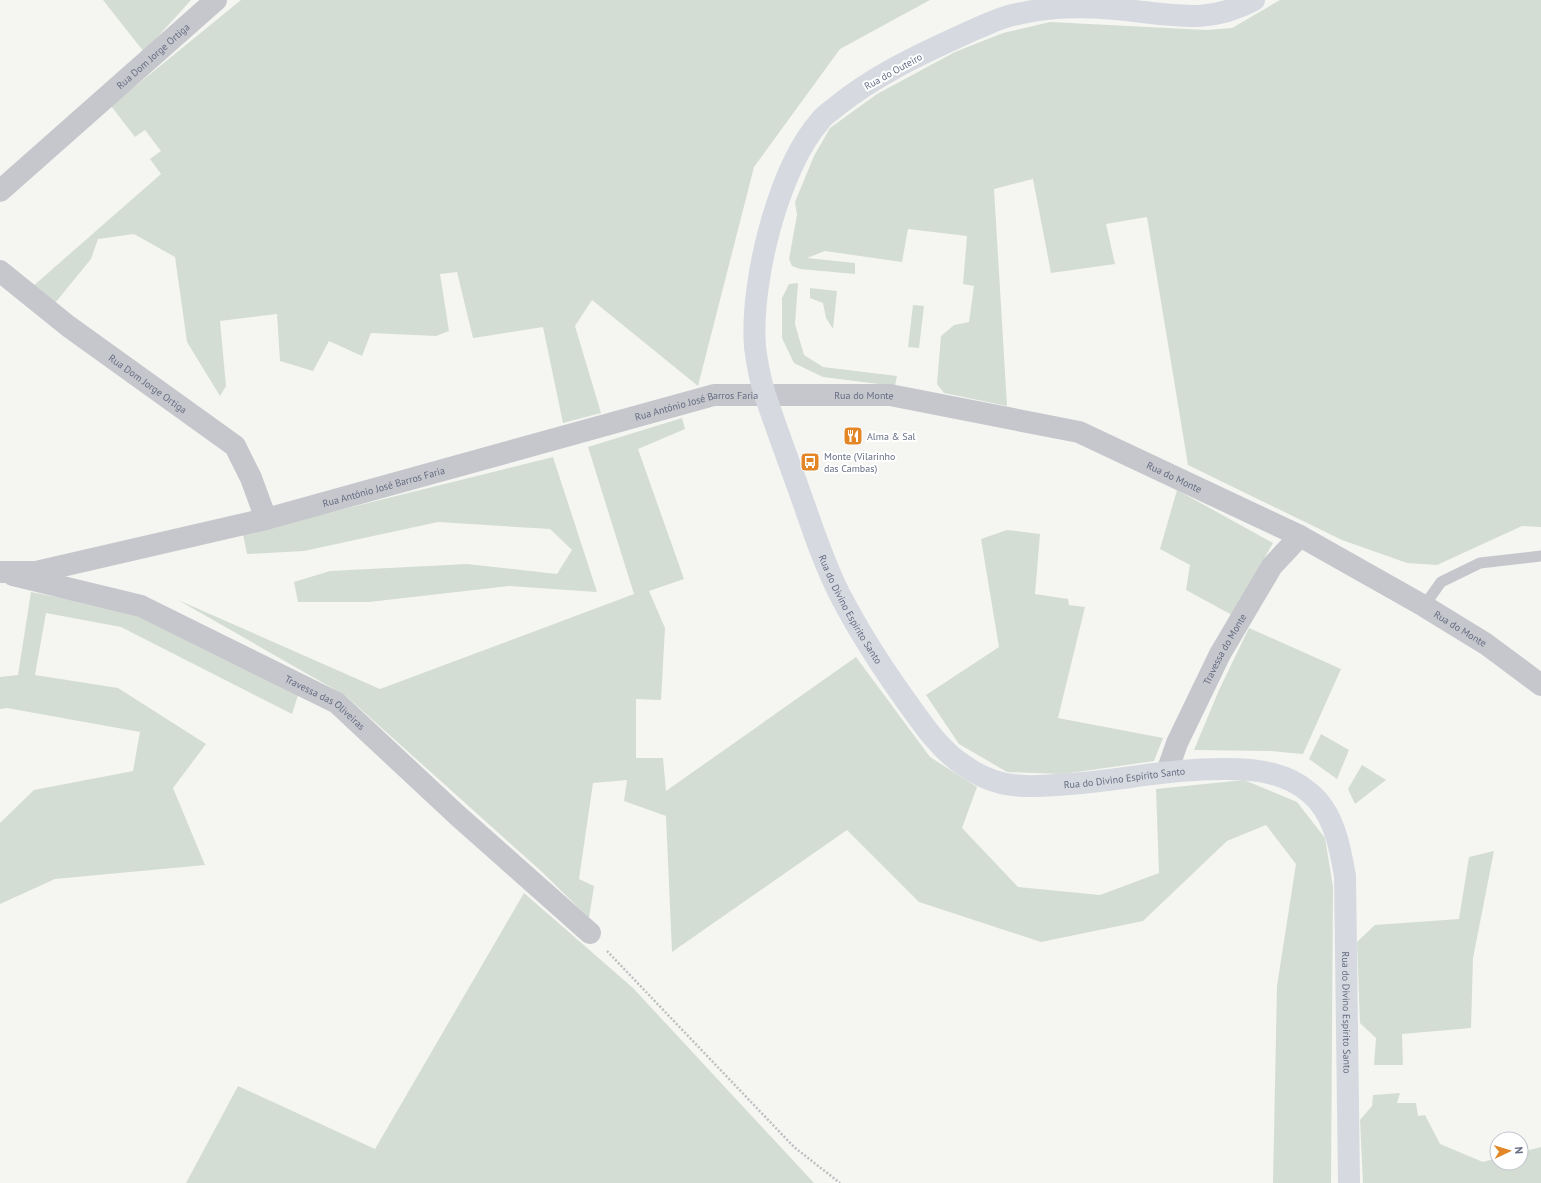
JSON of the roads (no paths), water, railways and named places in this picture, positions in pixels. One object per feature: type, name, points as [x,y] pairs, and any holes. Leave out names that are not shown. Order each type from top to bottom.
[{"type":"main road","name":"Rua do Outeiro","points":[[765,395],[759,374],[755,346],[756,309],[759,280],[775,210],[791,166],[805,141],[820,120],[870,82],[933,48],[997,20],[1023,13],[1056,8],[1087,7],[1143,12],[1175,17],[1197,17],[1231,10],[1254,0]]},
{"type":"main road","name":"Rua do Divino Espírito Santo","points":[[765,395],[824,558],[838,592],[868,644],[893,683],[921,721],[942,746],[962,765],[978,775],[994,781],[1028,787],[1104,781],[1167,772],[1210,768],[1250,769],[1274,773],[1294,781],[1311,794],[1323,809],[1332,824],[1338,841],[1345,876],[1349,1183]]},
{"type":"street","name":"Rua Dom Jorge Ortiga","points":[[0,192],[216,0]]},
{"type":"street","name":"Rua Dom Jorge Ortiga","points":[[0,270],[68,326],[235,446],[251,478],[266,519]]},
{"type":"street","name":"Rua António José Barros Faria","points":[[0,572],[36,572],[266,519],[714,395],[765,395]]},
{"type":"street","name":"Rua do Monte","points":[[765,395],[890,395],[1079,432],[1300,536],[1424,606],[1486,644],[1541,685]]},
{"type":"street","name":"Travessa do Monte","points":[[1167,772],[1177,743],[1220,654],[1272,566],[1300,536]]},
{"type":"street","name":"Travessa das Oliveiras","points":[[0,572],[141,606],[337,703],[463,820],[590,933]]},
{"type":"lane","points":[[1424,606],[1441,582],[1480,563],[1541,556]]},
{"type":"place","name":"Alma & Sal","points":[[853,436]]},
{"type":"place","name":"Monte (Vilarinho das Cambas)","points":[[810,462]]}]
